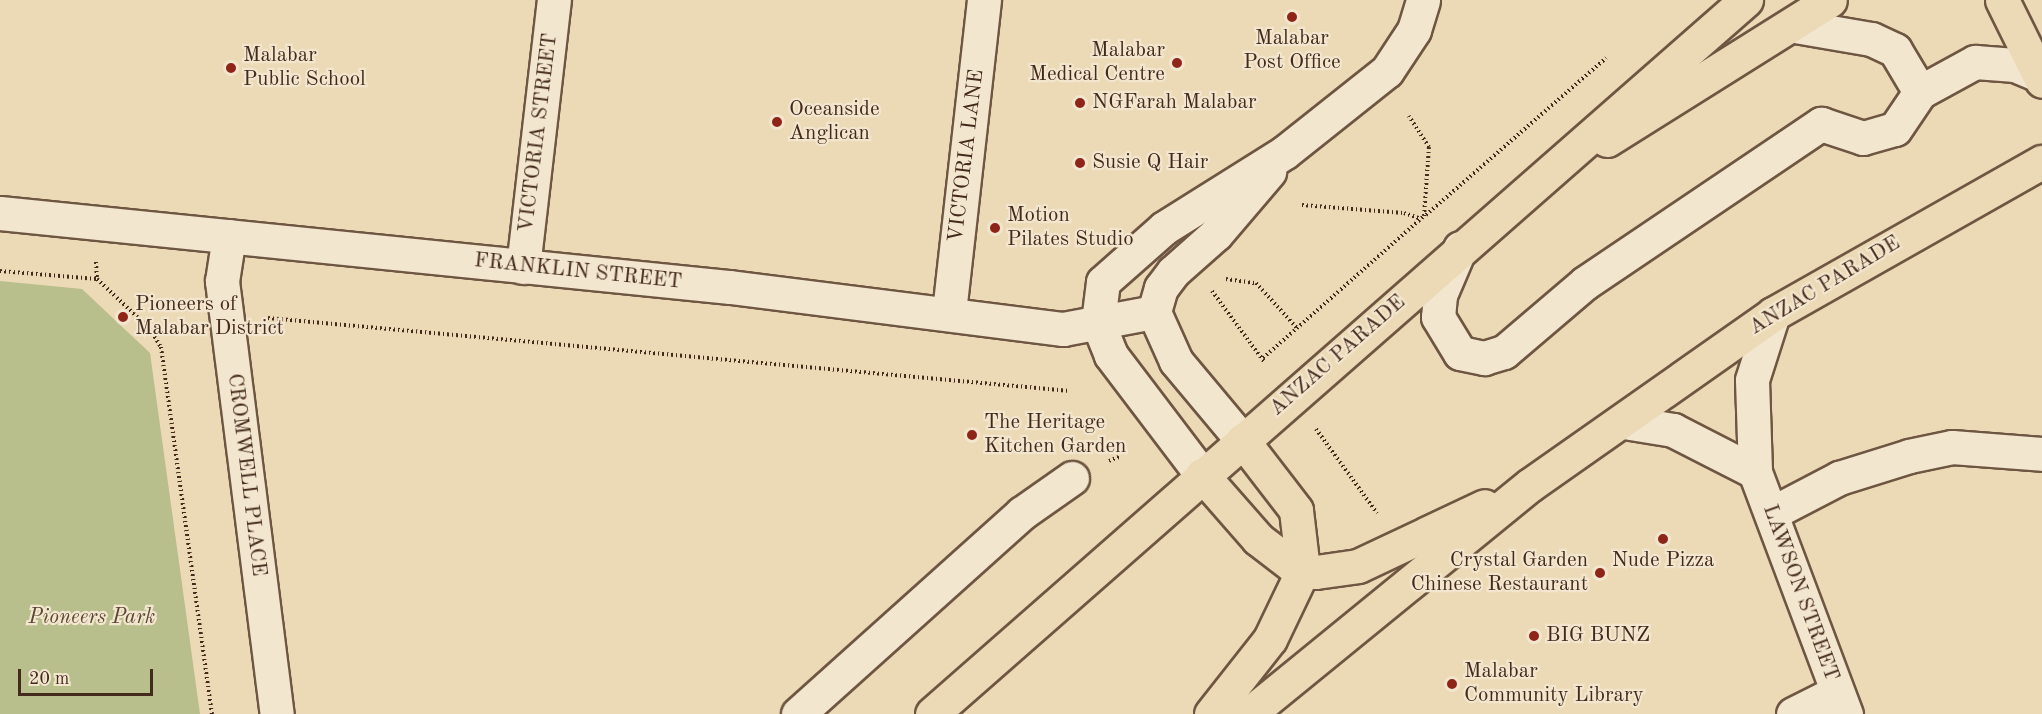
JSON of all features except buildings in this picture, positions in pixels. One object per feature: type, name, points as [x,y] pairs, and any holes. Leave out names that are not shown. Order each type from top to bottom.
[{"type":"main road","name":"ANZAC PARADE","points":[[932,714],[1460,248],[1746,0]]},
{"type":"main road","points":[[1540,178],[1795,26],[1830,0]]},
{"type":"main road","points":[[2002,0],[2040,78]]},
{"type":"main road","name":"ANZAC PARADE","points":[[1249,714],[1530,485],[1623,422],[1773,314],[2042,162]]},
{"type":"main road","points":[[1210,714],[1270,639],[1303,570],[1296,510],[1242,440]]},
{"type":"main road","points":[[1202,475],[1258,539],[1303,570],[1330,572],[1358,566],[1530,485]]},
{"type":"street","name":"VICTORIA STREET","points":[[523,267],[554,0]]},
{"type":"street","name":"VICTORIA LANE","points":[[949,312],[984,0]]},
{"type":"street","points":[[1202,475],[1133,390],[1098,322],[1098,296],[1113,270],[1193,207],[1285,152],[1387,71],[1414,30],[1423,0]]},
{"type":"street","points":[[1795,26],[1871,39],[1895,50],[1920,92]]},
{"type":"street","points":[[1460,248],[1440,295],[1438,317],[1460,353],[1484,357],[1504,352],[1585,283],[1821,124],[1863,138],[1895,129],[1920,92],[1976,62],[2014,65],[2040,78]]},
{"type":"street","points":[[1242,440],[1176,361],[1154,312],[1161,288],[1173,272],[1216,234],[1285,152]]},
{"type":"street","name":"FRANKLIN STREET","points":[[0,213],[949,312],[1063,329],[1154,312]]},
{"type":"street","name":"CROMWELL PLACE","points":[[229,236],[222,281],[277,714]]},
{"type":"street","name":"LAWSON STREET","points":[[1773,314],[1752,380],[1755,472],[1842,703]]},
{"type":"street","points":[[1623,422],[1673,430],[1755,472]]},
{"type":"street","points":[[1772,513],[1839,478],[1909,456],[1952,447],[2042,454]]},
{"type":"street","points":[[798,714],[1022,513],[1072,478]]},
{"type":"street","points":[[1793,714],[1842,703]]},
{"type":"path","points":[[1208,286],[1264,361],[1297,328],[1606,58]]},
{"type":"path","points":[[1409,116],[1429,147],[1422,218]]},
{"type":"path","points":[[1302,206],[1404,213],[1422,218]]},
{"type":"path","points":[[97,279],[99,224]]},
{"type":"path","points":[[0,271],[97,279],[150,329],[161,347],[212,714]]},
{"type":"path","points":[[1217,278],[1256,283],[1297,328]]},
{"type":"path","points":[[226,314],[1070,392]]},
{"type":"path","points":[[1310,421],[1380,517]]},
{"type":"green space","name":"Pioneers Park","points":[[0,281],[82,289],[150,353],[200,714],[0,714]]},
{"type":"place","name":"Malabar Post Office","points":[[1292,17]]},
{"type":"place","name":"Malabar Medical Centre","points":[[1177,63]]},
{"type":"place","name":"Malabar Public School","points":[[231,68]]},
{"type":"place","name":"NGFarah Malabar","points":[[1080,103]]},
{"type":"place","name":"Oceanside Anglican","points":[[777,122]]},
{"type":"place","name":"Susie Q Hair","points":[[1080,163]]},
{"type":"place","name":"Motion Pilates Studio","points":[[995,228]]},
{"type":"place","name":"Pioneers of Malabar District","points":[[123,317]]},
{"type":"place","name":"The Heritage Kitchen Garden","points":[[972,435]]},
{"type":"place","name":"Nude Pizza","points":[[1663,539]]},
{"type":"place","name":"Crystal Garden Chinese Restaurant","points":[[1600,573]]},
{"type":"place","name":"BIG BUNZ","points":[[1534,636]]},
{"type":"place","name":"Malabar Community Library","points":[[1452,684]]}]
